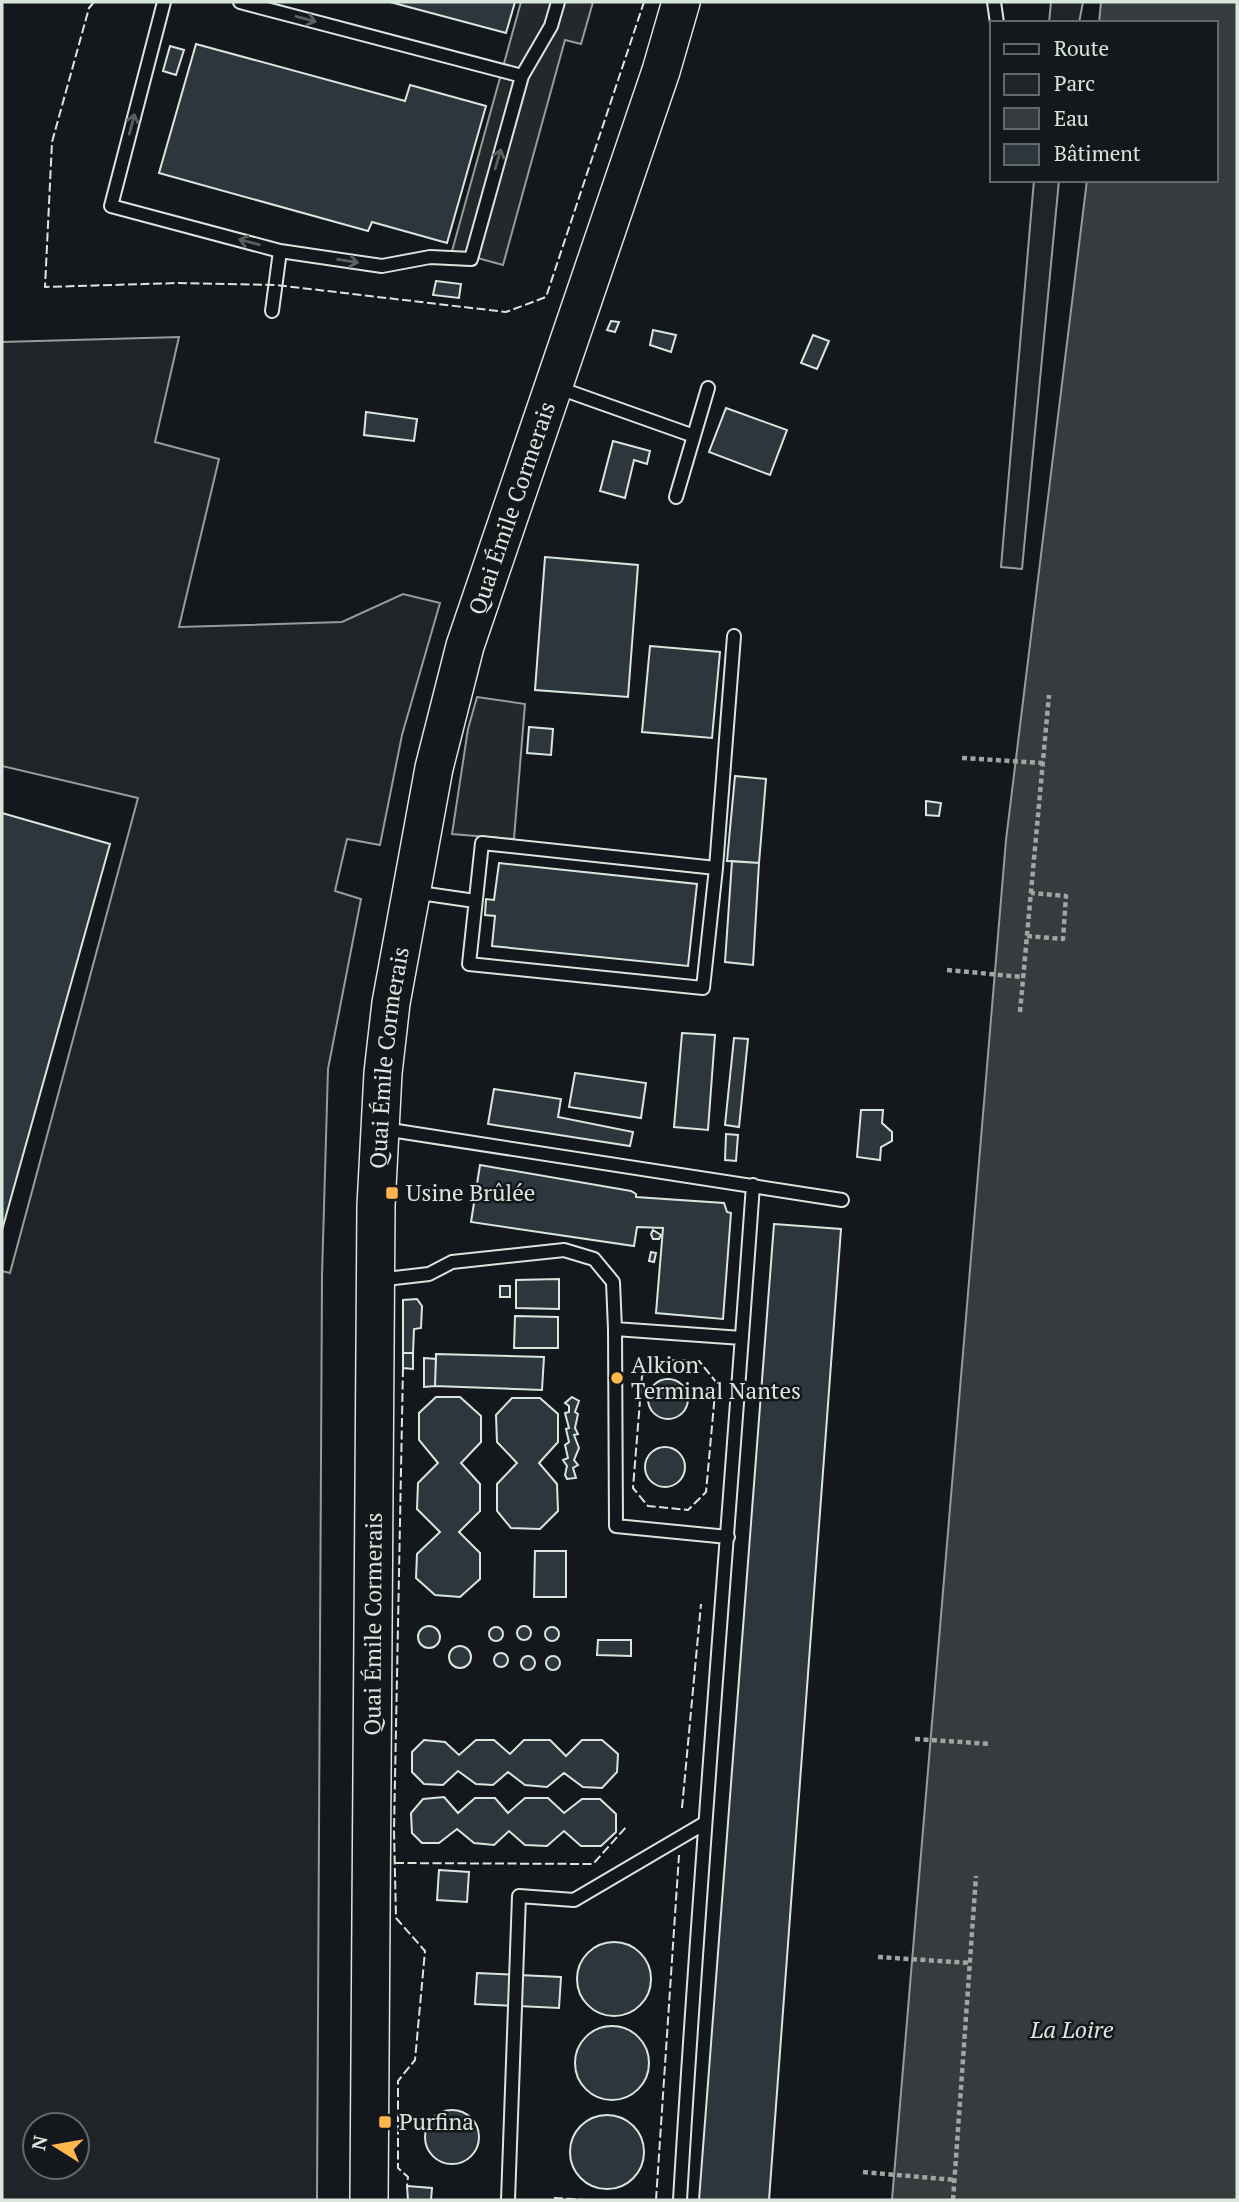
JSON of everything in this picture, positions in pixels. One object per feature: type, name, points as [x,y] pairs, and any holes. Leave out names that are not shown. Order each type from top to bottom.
[{"type":"main road","name":"Quai Émile Cormerais","points":[[369,2200],[375,1280],[380,1129],[391,1003],[409,891],[434,768],[465,646],[661,71],[681,2]]},
{"type":"lane","points":[[164,2],[111,206],[280,251],[382,266],[430,257],[471,259],[522,76],[551,26],[558,2]]},
{"type":"lane","points":[[240,2],[522,76]]},
{"type":"lane","points":[[994,2],[997,21]]},
{"type":"lane","points":[[272,311],[280,251]]},
{"type":"lane","points":[[553,387],[694,436]]},
{"type":"lane","points":[[676,497],[708,388]]},
{"type":"lane","points":[[716,868],[482,843],[469,964],[704,988],[716,868],[734,636]]},
{"type":"lane","points":[[409,891],[475,901]]},
{"type":"lane","points":[[380,1129],[842,1200]]},
{"type":"lane","points":[[680,2200],[705,1823],[753,1185]]},
{"type":"lane","points":[[375,1280],[429,1275],[452,1262],[565,1250],[594,1259],[613,1282],[616,1526],[728,1537]]},
{"type":"lane","points":[[615,1329],[742,1338]]},
{"type":"lane","points":[[508,2200],[519,1896],[574,1900],[705,1823]]},
{"type":"path","points":[[1020,1012],[1049,695]]},
{"type":"path","points":[[962,758],[1043,763]]},
{"type":"path","points":[[1027,936],[1063,939],[1066,896],[1031,893]]},
{"type":"path","points":[[947,970],[1023,976]]},
{"type":"path","points":[[915,1740],[991,1744]]},
{"type":"path","points":[[953,2200],[976,1876]]},
{"type":"path","points":[[878,1957],[970,1963]]},
{"type":"path","points":[[863,2172],[954,2180]]},
{"type":"green space","points":[[1051,2],[1083,2],[1079,21],[1049,21]]},
{"type":"green space","points":[[1034,182],[1059,182],[1022,569],[1001,567]]},
{"type":"green space","points":[[179,337],[155,442],[219,459],[179,627],[342,622],[403,594],[440,603],[402,735],[380,845],[347,839],[335,891],[361,899],[328,1069],[322,1276],[317,2200],[2,2200],[2,1271],[10,1273],[138,798],[2,766],[2,342]]},
{"type":"shaded area","points":[[521,2],[593,2],[581,44],[565,40],[503,265],[452,251]]},
{"type":"shaded area","points":[[477,697],[525,704],[514,839],[452,834],[468,729]]},
{"type":"water","name":"La Loire","points":[[1101,2],[1237,2],[1237,2200],[892,2200],[1006,840],[1087,182],[1218,182],[1218,21],[1099,21]]},
{"type":"building","points":[[390,2],[515,2],[506,33]]},
{"type":"building","points":[[196,44],[405,101],[410,85],[486,106],[447,243],[372,222],[368,231],[159,173]]},
{"type":"building","points":[[170,46],[184,50],[176,75],[163,71]]},
{"type":"building","points":[[436,281],[461,284],[459,298],[433,295]]},
{"type":"building","points":[[611,321],[619,322],[615,332],[607,330]]},
{"type":"building","points":[[653,330],[676,335],[671,352],[650,345]]},
{"type":"building","points":[[813,335],[829,341],[817,369],[801,363]]},
{"type":"building","points":[[726,408],[787,430],[770,475],[709,452]]},
{"type":"building","points":[[366,412],[417,419],[414,441],[364,435]]},
{"type":"building","points":[[613,441],[650,451],[647,464],[634,460],[625,498],[600,491]]},
{"type":"building","points":[[545,557],[638,565],[628,697],[535,690]]},
{"type":"building","points":[[650,646],[720,652],[712,738],[642,732]]},
{"type":"building","points":[[529,727],[553,729],[551,755],[527,753]]},
{"type":"building","points":[[735,776],[766,779],[759,863],[727,861]]},
{"type":"building","points":[[926,801],[941,803],[939,816],[926,815]]},
{"type":"building","points":[[2,813],[110,844],[2,1230]]},
{"type":"building","points":[[732,861],[759,863],[753,965],[725,962]]},
{"type":"building","points":[[499,863],[697,884],[688,966],[492,946],[495,916],[485,915],[486,899],[494,900]]},
{"type":"building","points":[[682,1033],[715,1035],[708,1130],[674,1127]]},
{"type":"building","points":[[734,1038],[748,1039],[739,1127],[725,1125]]},
{"type":"building","points":[[575,1073],[646,1083],[641,1118],[569,1107]]},
{"type":"building","points":[[494,1089],[561,1099],[558,1117],[633,1132],[630,1146],[488,1124]]},
{"type":"building","points":[[861,1110],[883,1110],[882,1123],[892,1132],[892,1141],[881,1147],[880,1160],[857,1157]]},
{"type":"building","points":[[726,1134],[738,1135],[736,1161],[725,1160]]},
{"type":"building","points":[[480,1165],[631,1191],[636,1197],[724,1203],[727,1212],[731,1213],[723,1319],[656,1313],[663,1228],[637,1227],[634,1246],[471,1222]]},
{"type":"building","points":[[774,1224],[841,1229],[769,2200],[699,2200]]},
{"type":"building","points":[[653,1230],[661,1235],[659,1239],[653,1239]]},
{"type":"building","points":[[651,1252],[656,1253],[654,1262],[649,1261]]},
{"type":"building","points":[[559,1279],[559,1309],[516,1308],[516,1280]]},
{"type":"building","points":[[500,1286],[510,1286],[510,1297],[500,1297]]},
{"type":"building","points":[[417,1299],[422,1306],[421,1328],[414,1329],[413,1353],[403,1353],[403,1300]]},
{"type":"building","points":[[515,1316],[558,1317],[558,1348],[514,1348]]},
{"type":"building","points":[[403,1353],[413,1353],[413,1369],[403,1368]]},
{"type":"building","points":[[436,1354],[544,1357],[542,1390],[435,1386]]},
{"type":"building","points":[[424,1358],[436,1359],[435,1386],[424,1387]]},
{"type":"building","points":[[668,1379],[676,1380],[682,1385],[687,1391],[687,1407],[682,1413],[676,1418],[668,1419],[660,1418],[654,1413],[649,1407],[648,1399],[649,1391],[654,1385],[660,1380]]},
{"type":"building","points":[[436,1397],[460,1397],[481,1416],[481,1442],[461,1463],[480,1484],[480,1511],[459,1532],[480,1553],[480,1579],[460,1597],[435,1595],[416,1578],[417,1554],[440,1532],[417,1509],[418,1483],[438,1463],[419,1440],[419,1413]]},
{"type":"building","points":[[572,1397],[579,1401],[575,1412],[578,1414],[575,1428],[578,1434],[574,1435],[579,1448],[574,1460],[578,1465],[573,1468],[576,1478],[567,1479],[567,1466],[563,1460],[568,1458],[565,1445],[569,1442],[566,1429],[569,1428],[565,1413],[569,1412],[569,1406],[565,1403]]},
{"type":"building","points":[[512,1398],[540,1398],[558,1414],[558,1442],[539,1463],[557,1484],[558,1511],[540,1529],[511,1528],[497,1511],[497,1484],[517,1463],[497,1442],[496,1415]]},
{"type":"building","points":[[665,1447],[673,1448],[679,1453],[684,1459],[684,1475],[679,1481],[673,1486],[665,1487],[657,1486],[651,1481],[646,1475],[645,1467],[646,1459],[651,1453],[657,1448]]},
{"type":"building","points":[[535,1551],[566,1551],[566,1597],[534,1597]]},
{"type":"building","points":[[429,1626],[437,1629],[440,1637],[437,1645],[429,1648],[421,1645],[418,1637],[421,1629]]},
{"type":"building","points":[[524,1626],[529,1628],[529,1638],[524,1640],[519,1638],[517,1633],[519,1628]]},
{"type":"building","points":[[493,1627],[499,1627],[503,1634],[499,1641],[493,1641],[489,1637],[489,1631]]},
{"type":"building","points":[[552,1627],[557,1629],[557,1639],[552,1641],[547,1639],[545,1634],[547,1629]]},
{"type":"building","points":[[598,1640],[631,1640],[631,1656],[597,1655]]},
{"type":"building","points":[[460,1646],[468,1649],[471,1657],[468,1665],[460,1668],[452,1665],[449,1657],[452,1649]]},
{"type":"building","points":[[501,1653],[506,1655],[506,1665],[501,1667],[496,1665],[494,1660],[496,1655]]},
{"type":"building","points":[[528,1656],[533,1658],[533,1668],[528,1670],[523,1668],[521,1663],[523,1658]]},
{"type":"building","points":[[550,1656],[556,1656],[560,1663],[556,1670],[550,1670],[546,1666],[546,1660]]},
{"type":"building","points":[[424,1740],[445,1742],[459,1755],[476,1740],[494,1740],[510,1754],[524,1740],[550,1740],[566,1756],[582,1740],[602,1740],[618,1754],[617,1772],[602,1788],[583,1787],[564,1773],[547,1787],[525,1785],[508,1772],[493,1785],[476,1784],[458,1771],[443,1785],[424,1784],[412,1772],[412,1752]]},
{"type":"building","points":[[444,1797],[458,1813],[475,1798],[495,1798],[508,1813],[525,1798],[548,1798],[564,1813],[582,1799],[600,1799],[616,1814],[616,1832],[601,1846],[581,1846],[564,1831],[547,1846],[525,1845],[509,1831],[494,1845],[474,1843],[457,1829],[439,1843],[422,1843],[412,1833],[411,1813],[423,1799]]},
{"type":"building","points":[[439,1870],[469,1872],[467,1902],[437,1900]]},
{"type":"building","points":[[614,1942],[635,1948],[645,1958],[651,1979],[645,2000],[635,2010],[614,2016],[593,2010],[583,2000],[577,1979],[583,1958],[593,1948]]},
{"type":"building","points":[[477,1973],[561,1977],[559,2008],[475,2004]]},
{"type":"building","points":[[612,2026],[626,2029],[638,2037],[646,2049],[649,2063],[646,2077],[638,2089],[626,2097],[612,2100],[598,2097],[586,2089],[578,2077],[575,2063],[578,2049],[586,2037],[598,2029]]},
{"type":"building","points":[[452,2110],[471,2118],[479,2137],[471,2156],[452,2164],[433,2156],[425,2137],[433,2118]]},
{"type":"building","points":[[607,2115],[628,2121],[638,2131],[644,2152],[638,2173],[628,2183],[607,2189],[586,2183],[576,2173],[570,2152],[576,2131],[586,2121]]},
{"type":"building","points":[[407,2186],[432,2188],[431,2200],[408,2200]]},
{"type":"fence","points":[[94,2],[89,8],[52,142],[45,287],[178,283],[276,285],[506,312],[546,297],[644,2]]},
{"type":"fence","points":[[657,1360],[699,1361],[716,1382],[706,1492],[688,1510],[648,1506],[633,1488],[642,1376],[657,1360]]},
{"type":"fence","points":[[403,1368],[394,1831],[396,1918],[425,1951],[415,2060],[398,2081],[398,2168],[408,2177],[407,2186]]},
{"type":"fence","points":[[682,1808],[701,1604]]},
{"type":"fence","points":[[395,1863],[593,1864],[627,1826]]},
{"type":"fence","points":[[656,2200],[679,1855]]},
{"type":"fence","points":[[554,2198],[589,2200]]},
{"type":"place","name":"Usine Brûlée","points":[[392,1193]]},
{"type":"place","name":"Alkion Terminal Nantes","points":[[617,1378]]},
{"type":"place","name":"Purfina","points":[[385,2122]]}]
